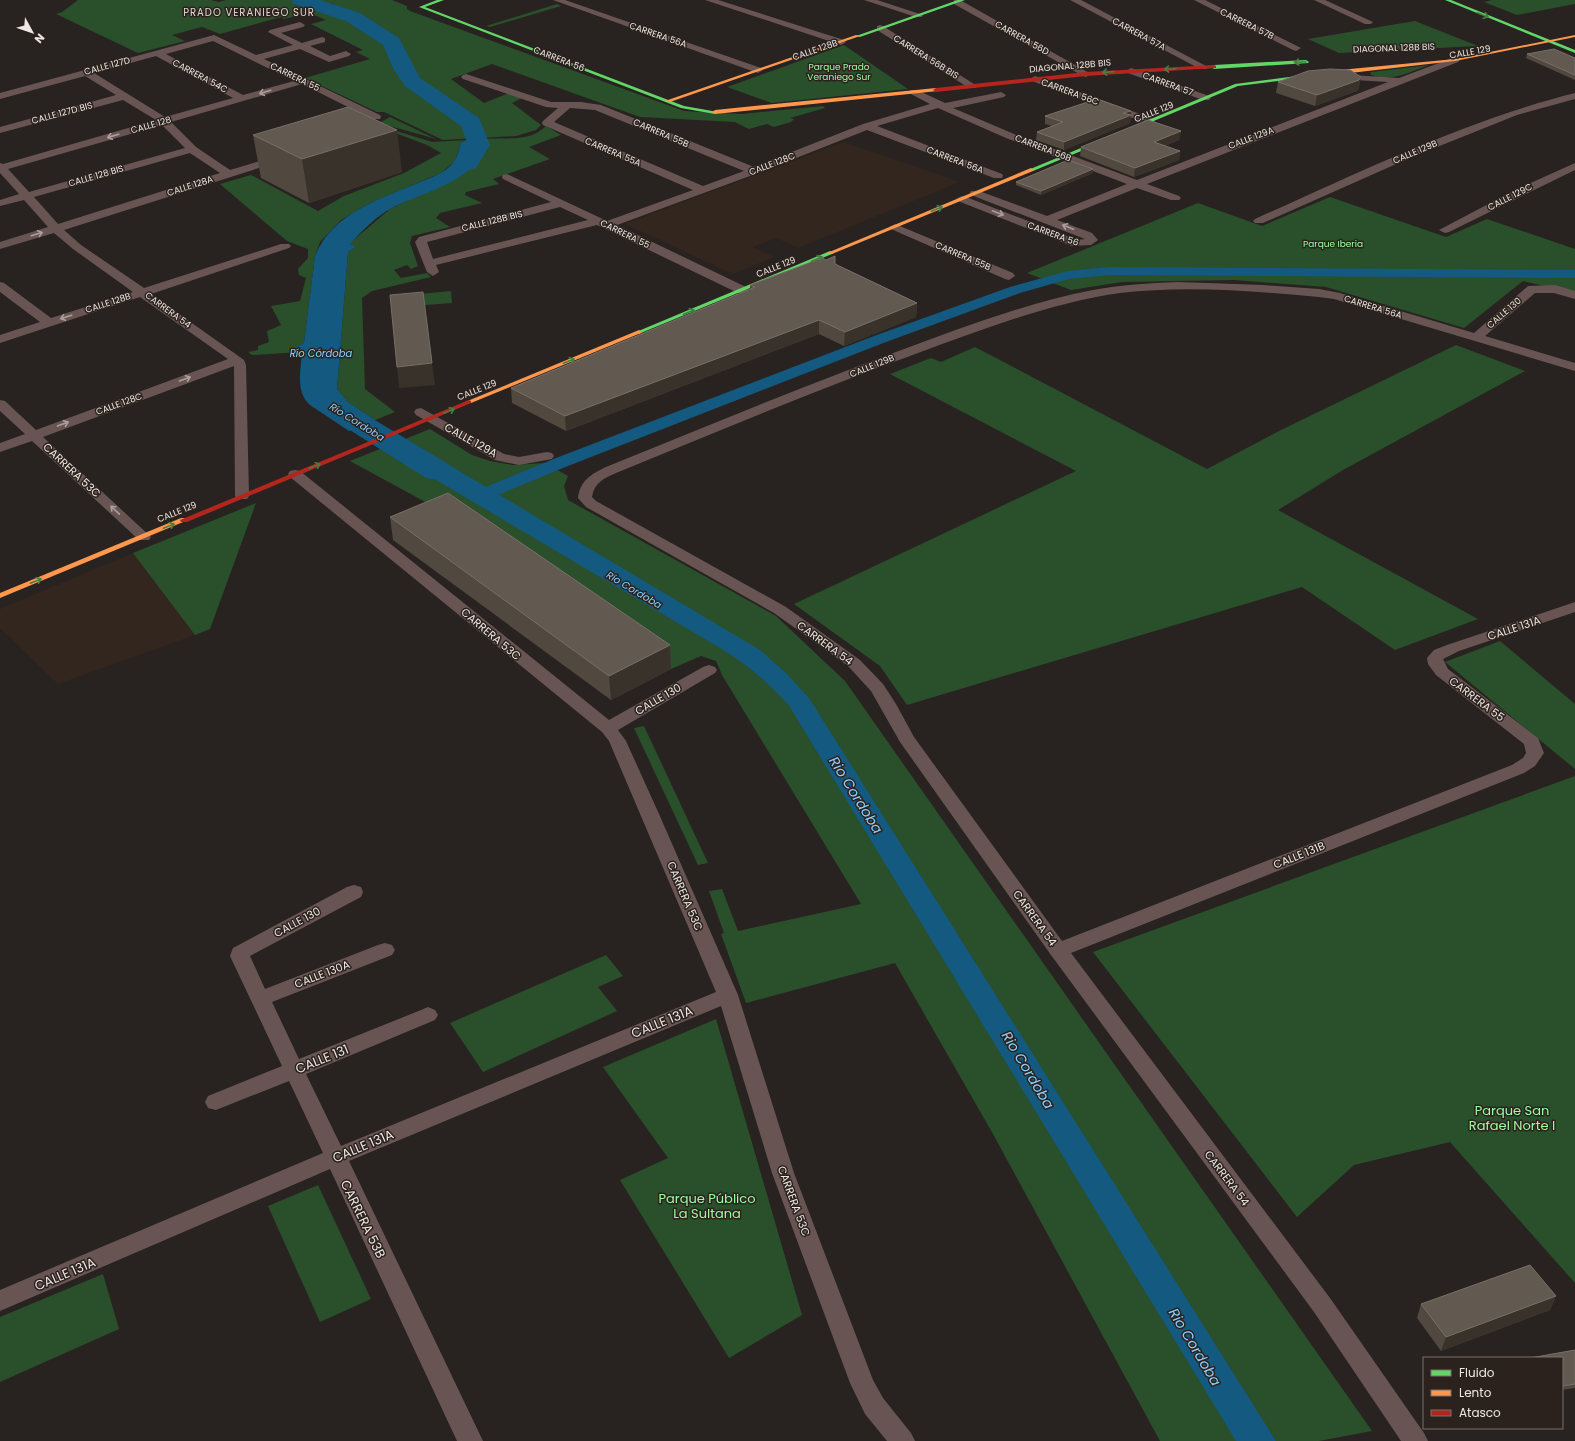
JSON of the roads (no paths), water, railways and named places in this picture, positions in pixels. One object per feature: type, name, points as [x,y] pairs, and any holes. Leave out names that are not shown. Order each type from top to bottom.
[{"type":"main road","name":"CARRERA 56","points":[[442,0],[421,6],[426,10],[692,109]]},
{"type":"main road","points":[[1447,0],[1552,39],[1575,44]]},
{"type":"main road","points":[[1468,0],[1552,39],[1575,52]]},
{"type":"main road","name":"CALLE 128B","points":[[668,101],[960,1]]},
{"type":"main road","name":"CALLE 129","points":[[1552,39],[1575,32]]},
{"type":"main road","name":"CALLE 129","points":[[286,473],[336,447],[403,420],[426,415],[737,288],[998,176],[1059,154],[1202,96],[1244,83],[1453,58],[1575,36]]},
{"type":"main road","name":"DIAGONAL 128B BIS","points":[[1377,58],[1453,58]]},
{"type":"main road","name":"CALLE 129","points":[[1202,96],[1227,83],[1247,79],[1453,58]]},
{"type":"main road","name":"DIAGONAL 128B BIS","points":[[692,109],[721,112],[767,109],[1035,79],[1131,70],[1318,61]]},
{"type":"main road","name":"CALLE 129","points":[[737,288],[895,227],[962,199],[1059,154]]},
{"type":"main road","name":"CALLE 129","points":[[0,596],[137,531],[245,488],[344,454],[413,426],[426,415]]},
{"type":"main road","name":"CALLE 129","points":[[229,491],[245,488]]},
{"type":"street","name":"CARRERA 56A","points":[[557,0],[758,70]]},
{"type":"street","points":[[709,0],[841,42]]},
{"type":"street","points":[[868,0],[918,15]]},
{"type":"street","name":"CARRERA 57A","points":[[1074,0],[1203,67]]},
{"type":"street","name":"CARRERA 57B","points":[[1198,0],[1296,48]]},
{"type":"street","points":[[1318,0],[1368,22]]},
{"type":"street","name":"CARRERA 56D","points":[[960,1],[1086,74]]},
{"type":"street","points":[[300,25],[273,32],[329,59],[346,54]]},
{"type":"street","name":"CARRERA 56B BIS","points":[[880,28],[972,86]]},
{"type":"street","name":"CALLE 127D","points":[[0,96],[214,38]]},
{"type":"street","name":"CARRERA 55","points":[[214,38],[376,117],[364,124]]},
{"type":"street","points":[[256,58],[322,40]]},
{"type":"street","name":"CARRERA 54C","points":[[157,53],[244,99]]},
{"type":"street","name":"CALLE 129A","points":[[1047,220],[1136,183],[1405,79],[1453,58]]},
{"type":"street","name":"CARRERA 57","points":[[1131,70],[1202,96]]},
{"type":"street","points":[[85,72],[164,121],[192,149],[228,174]]},
{"type":"street","name":"CALLE 129","points":[[1309,75],[1338,76],[1353,80],[1366,88],[1359,97]]},
{"type":"street","points":[[1338,76],[1390,80],[1405,79]]},
{"type":"street","name":"CARRERA 55B","points":[[466,77],[550,105],[582,105],[597,107],[754,171]]},
{"type":"street","name":"CARRERA 56C","points":[[1035,79],[1145,119]]},
{"type":"street","name":"CALLE 128","points":[[0,167],[244,99],[303,81]]},
{"type":"street","name":"CARRERA 56B","points":[[914,92],[940,106],[1059,154],[1175,198]]},
{"type":"street","name":"CALLE 128C","points":[[432,267],[602,223],[703,190],[868,126],[940,106],[1001,95]]},
{"type":"street","name":"CALLE 127D BIS","points":[[0,130],[125,96]]},
{"type":"street","name":"CALLE 129B","points":[[1259,221],[1408,155],[1513,112],[1575,96]]},
{"type":"street","name":"CARRERA 55A","points":[[566,106],[547,123],[703,190]]},
{"type":"street","name":"CARRERA 56A","points":[[868,126],[998,176]]},
{"type":"street","name":"CALLE 128 BIS","points":[[0,203],[192,149]]},
{"type":"street","name":"CALLE 128A","points":[[0,246],[287,156]]},
{"type":"street","name":"CALLE 129C","points":[[1446,230],[1519,192],[1575,166]]},
{"type":"street","name":"CARRERA 54","points":[[0,167],[56,228],[77,247],[238,360]]},
{"type":"street","name":"CARRERA 55","points":[[507,177],[737,288]]},
{"type":"street","name":"CARRERA 56","points":[[962,199],[1076,244],[1087,243],[1092,240],[1088,235],[975,193]]},
{"type":"street","name":"CALLE 128B BIS","points":[[432,267],[421,242],[423,239],[561,203]]},
{"type":"street","name":"CARRERA 55B","points":[[895,227],[1009,276]]},
{"type":"street","name":"CALLE 128B","points":[[0,339],[48,322],[285,246]]},
{"type":"street","points":[[0,286],[48,322]]},
{"type":"street","name":"CARRERA 56A","points":[[1164,286],[1229,287],[1319,293],[1336,296],[1575,367]]},
{"type":"street","name":"CALLE 129B","points":[[590,481],[611,470],[891,358],[1021,311],[1093,294],[1164,286]]},
{"type":"street","name":"CALLE 130","points":[[1476,338],[1532,289],[1555,289],[1575,295]]},
{"type":"street","points":[[238,360],[240,365],[245,488]]},
{"type":"street","name":"CALLE 128C","points":[[0,448],[238,360]]},
{"type":"street","name":"CARRERA 53C","points":[[0,404],[137,531]]},
{"type":"street","name":"CALLE 129A","points":[[426,415],[500,457],[519,461],[546,456]]},
{"type":"street","name":"CARRERA 53C","points":[[286,473],[608,728],[616,741],[650,814],[728,995],[756,1080],[783,1173],[862,1383],[874,1406],[902,1441]]},
{"type":"street","name":"CARRERA 54","points":[[590,481],[585,490],[585,498],[591,504],[780,610],[854,663],[877,688],[888,704],[906,738],[1058,950],[1322,1305],[1416,1441]]},
{"type":"street","name":"CALLE 131A","points":[[1453,648],[1575,607]]},
{"type":"street","name":"CARRERA 55","points":[[1453,648],[1440,653],[1435,658],[1436,664],[1442,672],[1532,742],[1535,753]]},
{"type":"street","name":"CALLE 130","points":[[608,728],[709,670]]},
{"type":"street","name":"CALLE 131B","points":[[1058,950],[1518,769],[1529,762],[1535,753]]},
{"type":"street","name":"CALLE 130","points":[[240,953],[354,892]]},
{"type":"street","name":"CALLE 130A","points":[[259,999],[385,950]]},
{"type":"street","name":"CARRERA 53B","points":[[240,953],[259,999],[295,1070],[334,1158],[470,1441]]},
{"type":"street","name":"CALLE 131A","points":[[0,1301],[334,1158],[728,995]]},
{"type":"street","name":"CALLE 131","points":[[216,1102],[428,1015]]},
{"type":"water","points":[[294,0],[311,0],[329,3],[338,7],[327,9],[315,8]]},
{"type":"water","name":"Río Córdoba","points":[[467,115],[470,122],[475,123],[482,129],[478,131],[482,133],[483,148],[477,161],[467,172],[452,181],[386,211],[359,234],[350,244],[356,247],[348,252],[337,389],[348,402],[375,420],[349,431],[310,405],[302,394],[300,373],[302,352],[294,348],[304,343],[315,256],[323,241],[334,228],[347,217],[377,200],[433,177],[449,167],[456,158],[461,142],[468,140],[469,136],[467,131],[469,124],[462,122],[466,117],[463,116]]},
{"type":"water","name":"Rio Cordoba","points":[[407,440],[760,650],[786,673],[809,698],[1276,1441],[1236,1441],[788,704],[774,689],[725,651],[384,449]]},
{"type":"waterway","name":"Río Cordoba","points":[[301,0],[353,17],[392,42],[404,70],[412,82],[471,123],[479,145],[468,163]]},
{"type":"waterway","points":[[477,497],[562,462],[880,339],[1015,290],[1068,275],[1110,271],[1575,274]]},
{"type":"waterway","name":"Río Cordoba","points":[[320,396],[328,404],[437,471]]},
{"type":"district","name":"PRADO VERANIEGO SUR","points":[[249,12]]},
{"type":"park label","name":"Parque Prado Veraniego Sur","points":[[839,72]]},
{"type":"park label","name":"Parque Iberia","points":[[1333,244]]},
{"type":"park label","name":"Parque San Rafael Norte I","points":[[1512,1118]]},
{"type":"park label","name":"Parque Público La Sultana","points":[[707,1206]]}]
